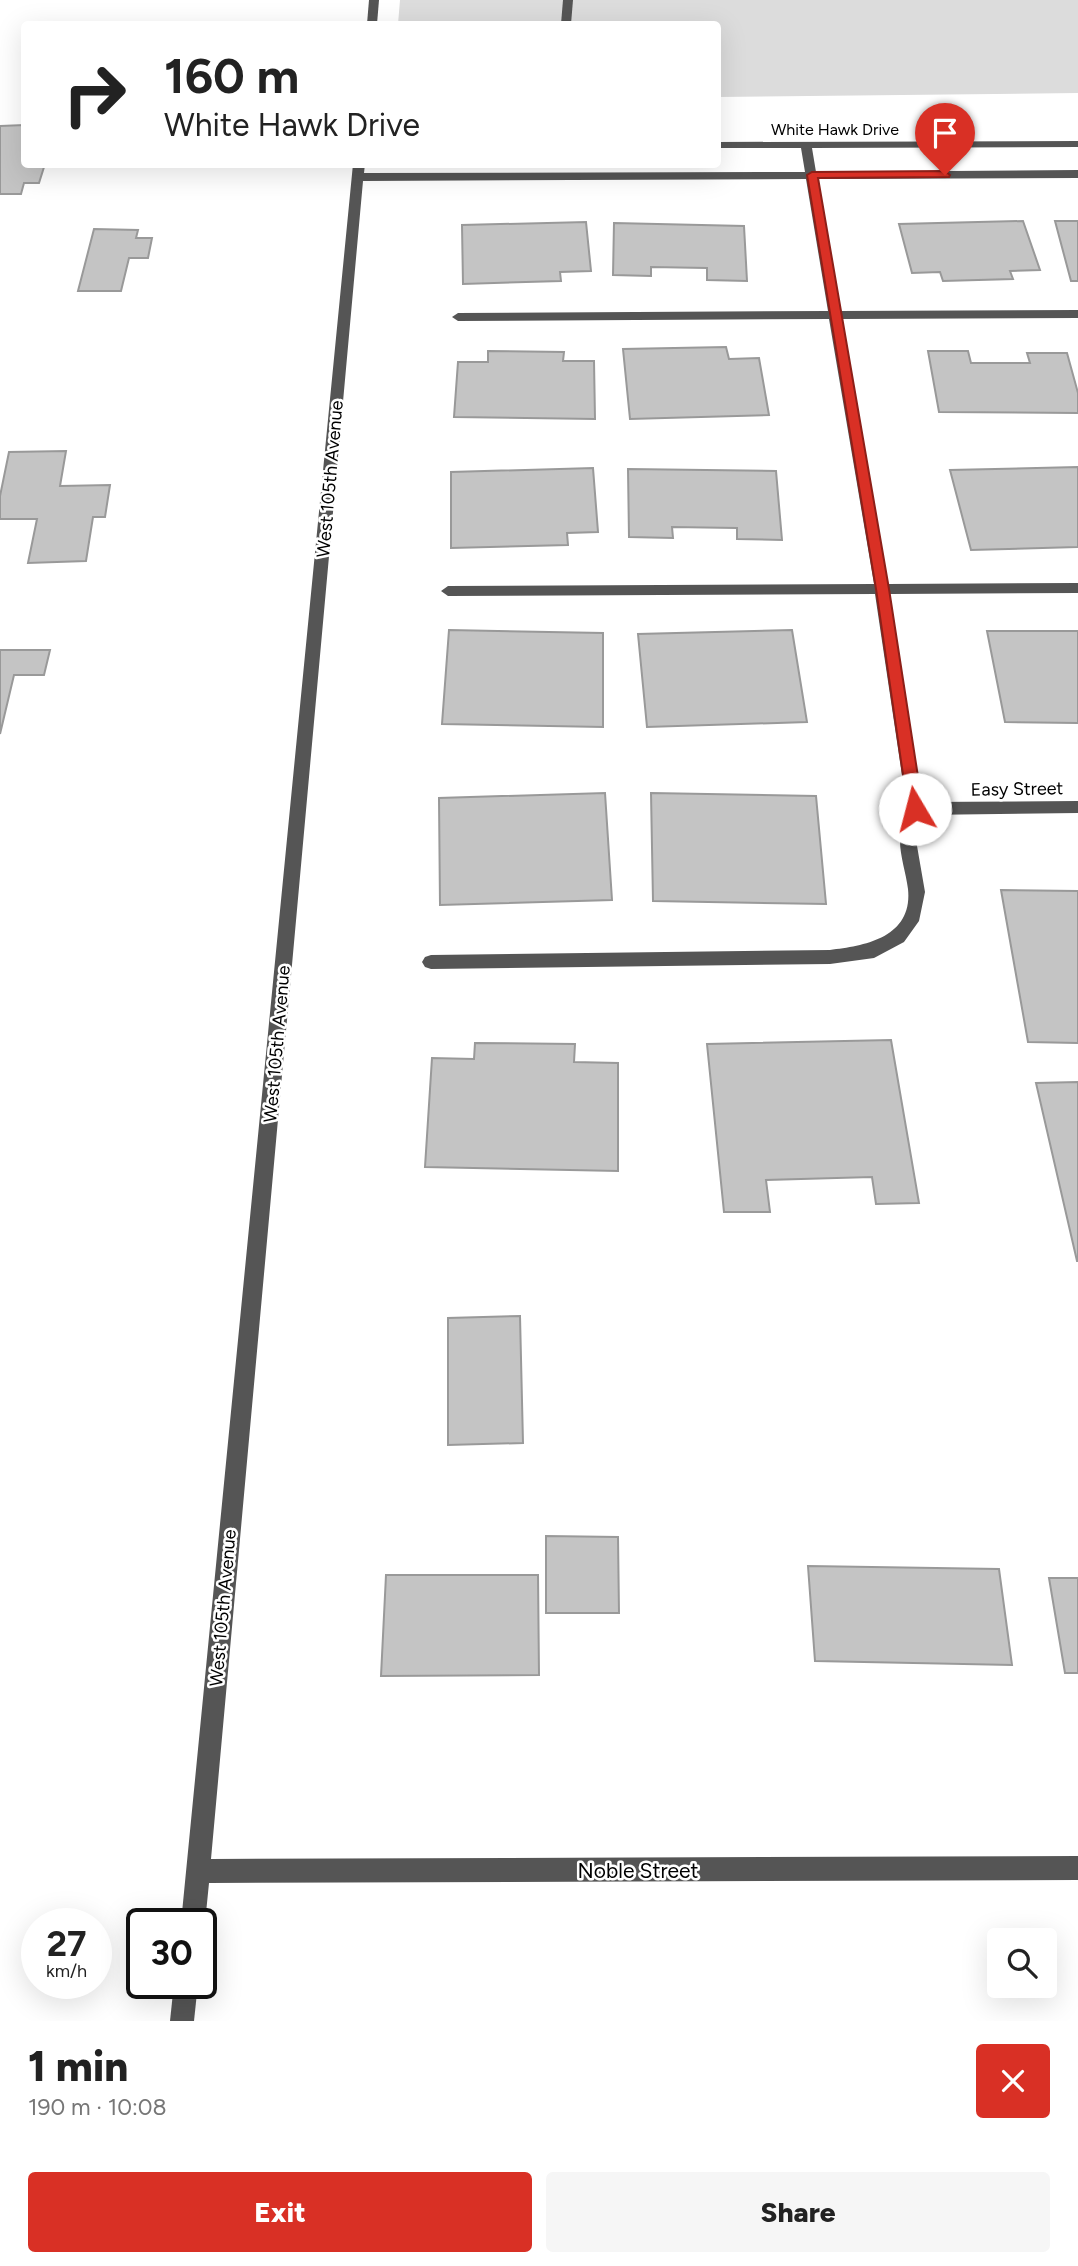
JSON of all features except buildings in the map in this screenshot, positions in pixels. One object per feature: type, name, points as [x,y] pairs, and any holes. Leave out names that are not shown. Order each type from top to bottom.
[{"type":"street","points":[[372,21],[374,0]]},
{"type":"street","points":[[566,21],[568,0]]},
{"type":"street","name":"White Hawk Drive","points":[[721,145],[1078,144]]},
{"type":"street","points":[[431,962],[830,957],[868,953],[898,937],[913,916],[917,892],[908,840],[915,809],[882,589],[806,145]]},
{"type":"street","points":[[359,171],[812,175],[1078,174]]},
{"type":"street","name":"West 105th Avenue","points":[[194,1908],[359,171]]},
{"type":"street","points":[[458,317],[1078,314]]},
{"type":"street","points":[[448,591],[1078,588]]},
{"type":"street","name":"Easy Street","points":[[915,809],[1078,807]]},
{"type":"street","name":"Noble Street","points":[[198,1871],[1078,1868]]},
{"type":"street","points":[[182,2021],[184,1999]]},
{"type":"shaded area","points":[[400,0],[1078,0],[1078,93],[721,97],[721,21],[398,21]]},
{"type":"route","points":[[915,809],[882,589],[812,175],[945,175]]}]
